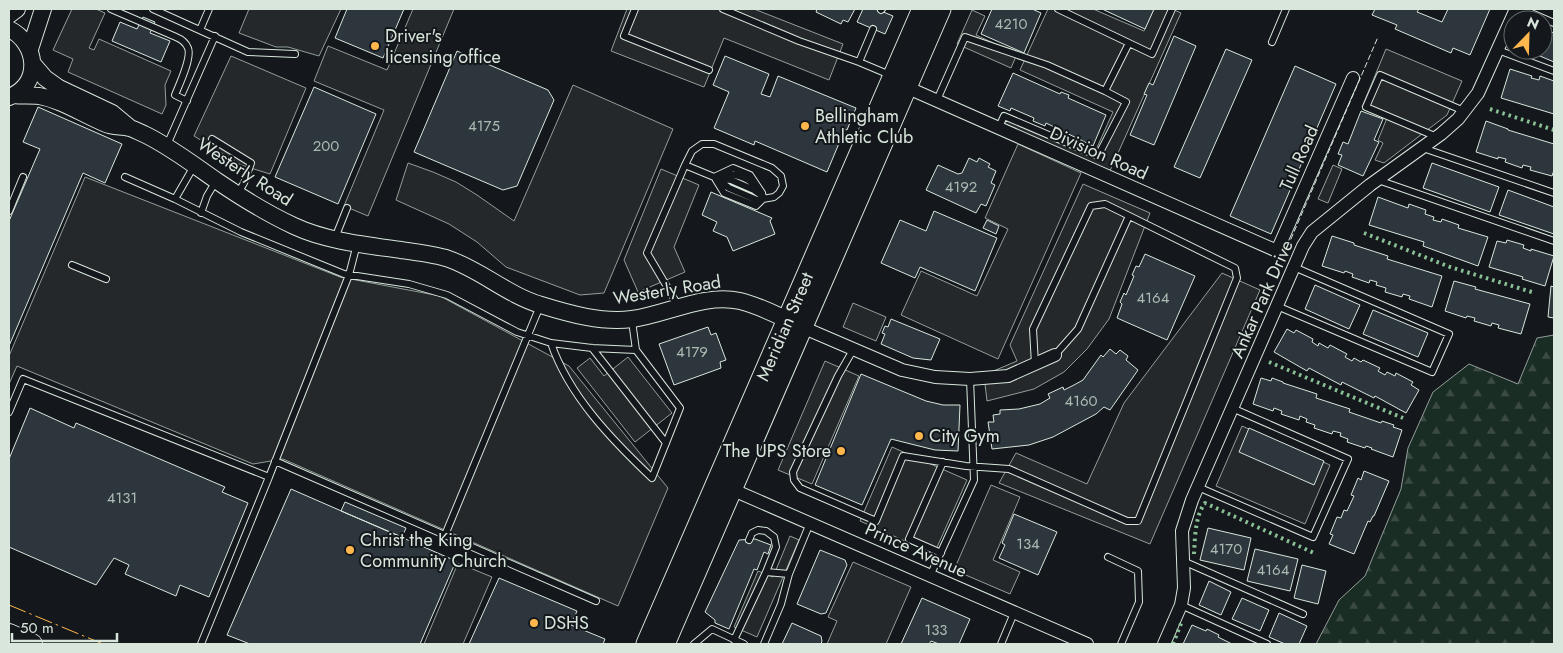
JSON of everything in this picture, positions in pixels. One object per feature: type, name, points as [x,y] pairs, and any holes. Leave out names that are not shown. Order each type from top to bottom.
[{"type":"highway","name":"Meridian Street","points":[[647,644],[742,424],[795,324],[858,197],[862,171],[900,82],[923,9]]},
{"type":"highway","name":"Meridian Street","points":[[664,644],[731,489],[795,324],[900,82],[940,9]]},
{"type":"highway","points":[[731,489],[731,471],[738,454],[742,424]]},
{"type":"main road","points":[[10,638],[32,644]]},
{"type":"street","points":[[9,15],[17,9]]},
{"type":"street","points":[[11,96],[21,89],[31,73],[31,56],[43,9]]},
{"type":"street","name":"Ankar Park Drive","points":[[1164,644],[1180,605],[1184,588],[1182,530],[1192,500],[1303,246],[1312,232],[1458,119],[1478,93],[1516,9]]},
{"type":"street","name":"Westerly Road","points":[[9,29],[16,32],[24,40],[44,78],[59,88],[112,113],[130,128],[167,146],[258,208],[297,228],[334,239],[447,258],[519,298],[540,305],[591,318],[611,320],[632,319],[658,314],[712,300],[740,301],[760,307],[853,350],[902,370],[935,377],[970,379],[1008,376],[1055,355]]},
{"type":"street","name":"Tull Road","points":[[1277,251],[1353,78]]},
{"type":"street","name":"Division Road","points":[[900,82],[1277,251]]},
{"type":"street","name":"Westerly Road","points":[[11,96],[40,96],[108,125],[130,128]]},
{"type":"street","name":"Prince Avenue","points":[[731,489],[1086,644]]},
{"type":"lane","points":[[111,9],[176,36],[183,41],[188,48],[189,56],[175,96],[187,101]]},
{"type":"lane","points":[[153,9],[248,52],[295,54]]},
{"type":"lane","points":[[200,30],[209,9]]},
{"type":"lane","points":[[635,9],[624,36],[709,70]]},
{"type":"lane","points":[[723,9],[799,41],[859,62],[900,82]]},
{"type":"lane","points":[[1058,9],[1152,54],[1172,9]]},
{"type":"lane","points":[[1272,42],[1286,9]]},
{"type":"lane","points":[[1522,9],[1554,22]]},
{"type":"lane","points":[[859,62],[873,29]]},
{"type":"lane","points":[[167,146],[215,36]]},
{"type":"lane","points":[[937,100],[965,37],[1047,65],[1126,102],[1098,156],[1004,116],[999,127]]},
{"type":"lane","points":[[1106,91],[1129,43]]},
{"type":"lane","points":[[1498,50],[1554,71]]},
{"type":"lane","points":[[1437,137],[1366,106],[1380,75],[1464,111]]},
{"type":"lane","points":[[212,139],[251,163],[238,194]]},
{"type":"lane","points":[[679,308],[647,253],[692,151],[702,144],[714,144],[772,168],[781,176],[784,186],[774,197],[765,198],[756,206],[724,193],[714,177]]},
{"type":"lane","points":[[1422,148],[1554,193]]},
{"type":"lane","points":[[175,199],[195,164]]},
{"type":"lane","points":[[685,166],[714,177],[731,180],[754,190],[765,198]]},
{"type":"lane","points":[[714,177],[733,168],[750,175],[765,198]]},
{"type":"lane","points":[[9,211],[23,177]]},
{"type":"lane","points":[[125,177],[175,199],[241,232],[344,274],[409,284],[448,294],[517,332],[551,343],[592,348],[636,350]]},
{"type":"lane","points":[[201,213],[207,196],[216,180]]},
{"type":"lane","points":[[1377,180],[1554,242]]},
{"type":"lane","points":[[853,350],[838,376],[793,472],[794,480],[800,488],[876,521],[904,456],[1009,469],[1127,522],[1138,521],[1237,278],[1236,268],[1105,204],[1091,206],[1033,329],[1035,364]]},
{"type":"lane","points":[[334,239],[347,208]]},
{"type":"lane","points":[[1055,355],[1078,329],[1128,216]]},
{"type":"lane","points":[[201,644],[349,275],[357,243]]},
{"type":"lane","points":[[72,265],[106,279]]},
{"type":"lane","points":[[1277,306],[1432,372],[1449,334],[1294,267]]},
{"type":"lane","points":[[444,535],[540,305]]},
{"type":"lane","points":[[551,343],[556,359],[577,396],[626,453],[652,478],[680,408],[636,350],[632,319]]},
{"type":"lane","points":[[592,348],[666,443]]},
{"type":"lane","points":[[9,412],[23,379],[269,477]]},
{"type":"lane","points":[[930,576],[974,480],[970,379]]},
{"type":"lane","points":[[1198,487],[1313,537],[1348,459],[1232,408]]},
{"type":"lane","points":[[276,461],[596,601]]},
{"type":"lane","points":[[941,553],[910,538],[943,462]]},
{"type":"lane","points":[[764,644],[782,604],[789,574],[810,523]]},
{"type":"lane","points":[[734,640],[776,547],[774,537],[766,531],[758,530],[752,533],[749,540]]},
{"type":"lane","points":[[1108,557],[1138,571],[1139,602],[1121,644]]},
{"type":"lane","points":[[1183,561],[1303,614]]},
{"type":"lane","points":[[766,572],[789,574]]},
{"type":"lane","points":[[1180,605],[1266,644]]},
{"type":"lane","points":[[1000,644],[1014,613]]},
{"type":"lane","points":[[694,644],[712,629],[715,620]]},
{"type":"lane","points":[[712,629],[744,644]]},
{"type":"green space","points":[[1554,335],[1554,644],[1316,644],[1339,600],[1365,576],[1401,489],[1408,448],[1433,392],[1469,364],[1518,384],[1537,338]]},
{"type":"shaded area","points":[[72,9],[96,9],[105,13],[89,48],[94,50],[99,39],[171,71],[165,85],[166,105],[162,114],[68,72],[73,59],[53,50]]},
{"type":"shaded area","points":[[249,9],[341,9],[319,56],[288,47],[276,47],[239,33]]},
{"type":"shaded area","points":[[413,9],[454,9],[368,216],[344,206],[384,110],[314,81],[328,46],[387,70]]},
{"type":"shaded area","points":[[627,9],[754,9],[843,44],[829,80],[724,38],[704,87],[611,51]]},
{"type":"shaded area","points":[[1048,9],[1093,9],[1144,31],[1154,9],[1172,9],[1181,13],[1109,173],[1003,126],[1008,116],[1094,154],[1113,112],[1020,70]]},
{"type":"shaded area","points":[[972,10],[985,16],[976,35],[1017,54],[1011,68],[957,44]]},
{"type":"shaded area","points":[[1386,49],[1462,81],[1447,115],[1384,163],[1375,160],[1383,143],[1378,140],[1387,118],[1362,107]]},
{"type":"shaded area","points":[[231,56],[306,88],[270,174],[241,165],[194,136]]},
{"type":"shaded area","points":[[573,85],[673,129],[604,293],[580,295],[506,267],[477,242],[449,224],[396,200],[408,163],[456,182],[514,221]]},
{"type":"shaded area","points":[[1018,144],[1081,173],[998,359],[901,315],[921,271],[977,296],[1008,229],[985,218]]},
{"type":"shaded area","points":[[1333,165],[1342,169],[1328,203],[1318,199]]},
{"type":"shaded area","points":[[661,169],[699,185],[674,247],[685,272],[638,292],[624,260]]},
{"type":"shaded area","points":[[85,177],[340,277],[440,296],[569,366],[668,488],[618,606],[283,459],[253,464],[17,366],[9,384],[9,356]]},
{"type":"shaded area","points":[[1083,184],[1150,213],[1109,319],[1087,349],[1064,372],[1034,389],[987,401],[984,375],[1017,361],[1010,345]]},
{"type":"shaded area","points":[[1222,273],[1260,290],[1150,544],[999,483],[1016,453],[1087,484],[1124,403]]},
{"type":"shaded area","points":[[853,303],[886,317],[876,341],[843,327]]},
{"type":"shaded area","points":[[628,357],[672,413],[635,442],[577,368],[590,358],[604,376]]},
{"type":"shaded area","points":[[825,361],[859,376],[812,484],[778,470]]},
{"type":"shaded area","points":[[1242,426],[1330,465],[1305,524],[1216,486]]},
{"type":"shaded area","points":[[892,447],[967,480],[934,554],[860,521]]},
{"type":"shaded area","points":[[991,485],[1020,497],[993,560],[1020,572],[1010,594],[954,570]]},
{"type":"shaded area","points":[[790,536],[799,540],[757,637],[734,627],[758,571],[773,577]]},
{"type":"shaded area","points":[[853,562],[911,587],[886,644],[827,644],[837,621],[828,617]]},
{"type":"shaded area","points":[[458,563],[492,577],[463,644],[424,644]]},
{"type":"building","points":[[347,9],[404,9],[383,58],[335,38]]},
{"type":"building","points":[[817,9],[855,9],[848,22],[843,20],[841,24],[816,12]]},
{"type":"building","points":[[863,9],[876,9],[893,16],[885,34],[857,22]]},
{"type":"building","points":[[992,9],[1032,9],[1041,13],[1024,53],[981,34]]},
{"type":"building","points":[[1102,9],[1154,9],[1145,29]]},
{"type":"building","points":[[1375,9],[1419,9],[1417,12],[1442,22],[1448,9],[1490,9],[1470,55],[1453,48],[1451,53],[1395,29],[1397,25],[1372,15]]},
{"type":"building","points":[[143,17],[155,22],[150,33],[170,41],[161,62],[112,41],[120,22],[137,29]]},
{"type":"building","points":[[1553,33],[1554,33],[1554,62],[1549,60],[1553,60]]},
{"type":"building","points":[[1174,36],[1196,46],[1154,145],[1130,135],[1147,95],[1144,94],[1149,83],[1153,85]]},
{"type":"building","points":[[1226,49],[1252,60],[1200,178],[1174,167]]},
{"type":"building","points":[[457,51],[548,90],[554,100],[517,186],[503,190],[414,152]]},
{"type":"building","points":[[725,56],[769,74],[761,94],[770,97],[778,76],[856,108],[827,172],[755,141],[754,145],[714,128],[729,92],[713,85]]},
{"type":"building","points":[[1295,66],[1336,84],[1271,234],[1230,216]]},
{"type":"building","points":[[1510,69],[1532,76],[1531,78],[1539,80],[1540,76],[1554,81],[1554,114],[1501,98]]},
{"type":"building","points":[[1013,73],[1060,94],[1061,92],[1069,95],[1068,98],[1106,115],[1093,146],[1046,123],[1045,126],[1033,121],[1034,118],[1011,108],[1010,111],[998,106]]},
{"type":"building","points":[[314,87],[376,114],[338,204],[275,177]]},
{"type":"building","points":[[38,107],[122,144],[105,183],[83,173],[9,346],[9,221],[40,149],[23,142]]},
{"type":"building","points":[[1361,111],[1383,119],[1374,140],[1379,142],[1363,176],[1338,165],[1342,155],[1338,154],[1343,142],[1348,144]]},
{"type":"building","points":[[1486,121],[1554,144],[1554,170],[1552,176],[1530,170],[1531,167],[1523,165],[1522,168],[1505,162],[1506,159],[1498,157],[1498,159],[1476,152]]},
{"type":"building","points":[[969,158],[977,162],[979,158],[990,164],[988,167],[996,171],[991,183],[995,185],[986,206],[981,204],[976,213],[926,190],[938,165],[958,174],[962,173]]},
{"type":"building","points":[[1432,163],[1499,187],[1490,212],[1423,188]]},
{"type":"building","points":[[1508,190],[1554,207],[1554,234],[1499,215]]},
{"type":"building","points":[[711,192],[772,218],[770,221],[775,234],[733,251],[727,237],[713,231],[717,222],[702,215]]},
{"type":"building","points":[[1378,197],[1408,208],[1409,204],[1426,210],[1425,214],[1434,217],[1433,220],[1441,222],[1442,219],[1459,225],[1458,228],[1488,237],[1478,266],[1423,246],[1424,242],[1369,225]]},
{"type":"building","points":[[934,211],[997,238],[975,291],[920,267],[915,278],[881,263],[900,220],[926,231]]},
{"type":"building","points":[[987,220],[999,226],[996,234],[983,228]]},
{"type":"building","points":[[1332,236],[1388,256],[1387,259],[1442,276],[1432,307],[1409,299],[1410,296],[1403,294],[1402,297],[1385,292],[1386,288],[1376,285],[1377,282],[1370,280],[1369,283],[1352,277],[1353,274],[1345,271],[1344,273],[1322,266]]},
{"type":"building","points":[[1507,240],[1524,245],[1523,248],[1531,251],[1531,249],[1554,256],[1545,286],[1489,267],[1497,241],[1506,243]]},
{"type":"building","points":[[1145,254],[1195,276],[1167,340],[1117,318],[1122,304],[1120,302],[1124,293],[1126,295],[1136,266],[1139,267]]},
{"type":"building","points":[[1454,281],[1476,287],[1475,289],[1530,304],[1521,334],[1498,328],[1499,325],[1492,323],[1491,326],[1474,321],[1475,318],[1467,316],[1466,318],[1445,311]]},
{"type":"building","points":[[1315,285],[1360,305],[1349,329],[1305,309]]},
{"type":"building","points":[[1551,286],[1554,287],[1554,318],[1548,317]]},
{"type":"building","points":[[1373,310],[1428,333],[1418,357],[1363,334]]},
{"type":"building","points":[[891,319],[940,339],[931,360],[913,358],[881,344],[885,334],[882,333],[885,326],[888,327]]},
{"type":"building","points":[[708,327],[711,335],[716,333],[726,360],[720,362],[721,368],[674,385],[659,344]]},
{"type":"building","points":[[1287,329],[1294,333],[1296,330],[1313,339],[1312,342],[1318,346],[1319,343],[1328,348],[1330,345],[1347,354],[1345,357],[1352,361],[1354,358],[1361,362],[1363,360],[1380,368],[1378,371],[1385,375],[1387,372],[1395,376],[1396,373],[1413,382],[1411,385],[1419,390],[1406,413],[1375,396],[1374,398],[1342,382],[1341,385],[1309,368],[1307,371],[1274,352]]},
{"type":"building","points":[[1110,349],[1116,354],[1120,350],[1128,356],[1126,360],[1138,370],[1110,410],[1104,407],[1096,414],[1053,437],[1029,445],[992,449],[988,422],[994,422],[993,415],[1000,414],[1000,410],[1019,409],[1040,404],[1050,398],[1048,394],[1063,387],[1064,390],[1083,380],[1101,355],[1103,357]]},
{"type":"building","points":[[861,374],[926,401],[943,405],[960,405],[958,451],[935,450],[891,439],[862,505],[815,485]]},
{"type":"building","points":[[1261,378],[1271,381],[1272,378],[1317,394],[1316,398],[1350,409],[1349,412],[1381,423],[1382,421],[1394,425],[1393,427],[1402,430],[1393,457],[1366,446],[1365,448],[1347,442],[1348,439],[1340,436],[1341,433],[1333,431],[1332,434],[1314,428],[1315,425],[1306,422],[1307,419],[1300,416],[1299,420],[1281,414],[1282,411],[1274,408],[1273,411],[1253,404]]},
{"type":"building","points":[[30,408],[74,428],[76,423],[225,487],[222,492],[248,503],[209,597],[180,585],[176,596],[125,574],[129,565],[114,558],[96,585],[9,547],[9,459]]},
{"type":"building","points":[[1249,428],[1324,461],[1314,485],[1239,452]]},
{"type":"building","points":[[1364,471],[1389,481],[1374,516],[1370,522],[1368,521],[1354,554],[1329,544],[1333,535],[1330,534],[1337,517],[1341,518],[1344,510],[1347,511],[1354,496],[1351,495],[1358,478],[1361,480]]},
{"type":"building","points":[[291,489],[456,561],[420,644],[250,644],[227,635]]},
{"type":"building","points":[[345,502],[406,528],[402,537],[341,511]]},
{"type":"building","points":[[1014,514],[1057,532],[1038,575],[999,558],[1005,545],[1002,543]]},
{"type":"building","points":[[1208,528],[1251,538],[1244,570],[1200,560]]},
{"type":"building","points":[[755,539],[771,545],[768,554],[764,552],[757,570],[754,569],[729,629],[715,623],[715,620],[705,612],[739,540]]},
{"type":"building","points":[[1255,549],[1298,559],[1290,591],[1247,581]]},
{"type":"building","points":[[820,550],[845,560],[847,565],[826,613],[821,614],[797,604]]},
{"type":"building","points":[[1302,565],[1326,571],[1318,604],[1294,598]]},
{"type":"building","points":[[499,578],[577,611],[571,625],[605,639],[603,644],[469,644]]},
{"type":"building","points":[[1209,581],[1231,592],[1221,615],[1199,605]]},
{"type":"building","points":[[922,598],[970,619],[959,644],[939,644],[931,641],[929,644],[901,644]]},
{"type":"building","points":[[1242,598],[1269,610],[1260,631],[1232,619]]},
{"type":"building","points":[[1279,613],[1307,626],[1299,644],[1285,644],[1269,637]]},
{"type":"building","points":[[792,623],[821,636],[821,644],[782,644]]},
{"type":"building","points":[[1192,625],[1206,631],[1207,629],[1232,644],[1183,644]]},
{"type":"hedge","points":[[1490,109],[1554,130]]},
{"type":"hedge","points":[[1364,233],[1450,267],[1535,293]]},
{"type":"hedge","points":[[1269,362],[1403,418]]},
{"type":"hedge","points":[[1194,554],[1197,521],[1205,503],[1314,553]]},
{"type":"hedge","points":[[1173,644],[1182,621]]},
{"type":"fence","points":[[1284,255],[1378,37]]},
{"type":"power","points":[[9,605],[103,644]]},
{"type":"place","name":"Driver's licensing office","points":[[375,46]]},
{"type":"place","name":"Bellingham Athletic Club","points":[[805,126]]},
{"type":"place","name":"City Gym","points":[[919,436]]},
{"type":"place","name":"The UPS Store","points":[[841,451]]},
{"type":"place","name":"Christ the King Community Church","points":[[350,550]]},
{"type":"place","name":"DSHS","points":[[534,623]]}]
